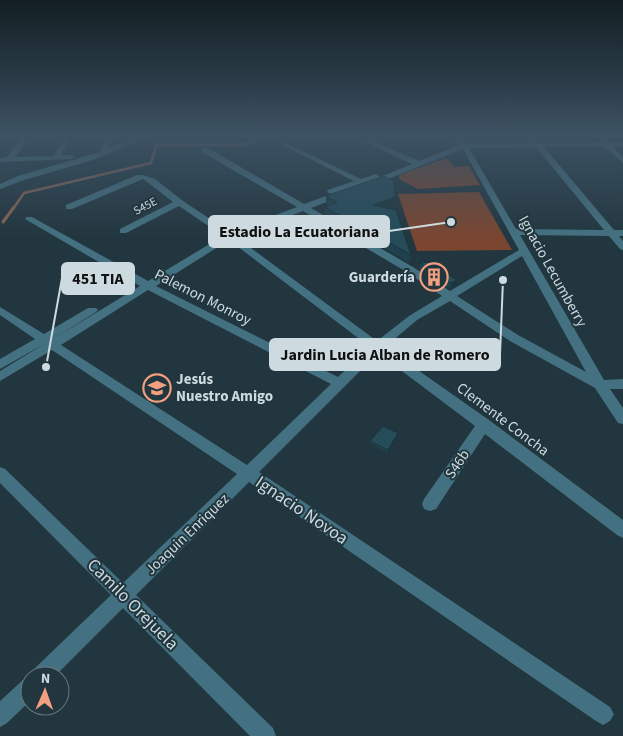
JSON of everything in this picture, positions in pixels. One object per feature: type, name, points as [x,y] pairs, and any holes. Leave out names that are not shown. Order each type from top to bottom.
[{"type":"street","points":[[0,187],[46,170]]},
{"type":"street","points":[[240,170],[450,296],[514,338],[600,385],[623,384]]},
{"type":"street","points":[[338,170],[360,181]]},
{"type":"street","points":[[301,206],[360,181],[393,170]]},
{"type":"street","points":[[0,377],[48,342],[226,234],[396,170]]},
{"type":"street","name":"Ignacio Lecumberry","points":[[479,170],[600,385],[623,419]]},
{"type":"street","points":[[559,170],[623,247]]},
{"type":"street","name":"Clemente Concha","points":[[69,207],[144,176],[178,203],[226,234],[377,348],[484,424],[623,530]]},
{"type":"street","name":"S45E","points":[[123,231],[178,203]]},
{"type":"street","name":"Palemon Monroy","points":[[29,219],[143,284],[341,384]]},
{"type":"street","points":[[515,232],[623,234]]},
{"type":"street","name":"Joaquin Enriquez","points":[[51,666],[377,348],[413,318],[525,250]]},
{"type":"street","name":"Ignacio Novoa","points":[[0,310],[249,474],[603,714]]},
{"type":"street","points":[[0,366],[48,342]]},
{"type":"street","name":"S46b","points":[[430,504],[484,424]]},
{"type":"street","name":"Camilo Orejuela","points":[[0,473],[265,736]]},
{"type":"street","points":[[0,716],[20,697]]},
{"type":"shaded area","points":[[412,170],[472,170],[480,185],[418,189],[399,179],[399,175]]},
{"type":"shaded area","points":[[479,192],[512,250],[417,251],[398,194]]},
{"type":"building","points":[[384,176],[394,181],[395,197],[373,205],[396,210],[411,255],[325,207],[337,203],[326,196]]},
{"type":"building","points":[[428,262],[457,280],[451,283],[420,263]]},
{"type":"building","points":[[383,426],[398,433],[388,450],[370,441]]},
{"type":"waterway","points":[[13,209],[24,193],[120,170]]},
{"type":"waterway","points":[[3,222],[14,207]]},
{"type":"place","name":"Estadio La Ecuatoriana","points":[[451,222]]},
{"type":"place","name":"Guardería","points":[[434,277]]},
{"type":"place","name":"Jardin Lucia Alban de Romero","points":[[503,280]]},
{"type":"place","name":"451 TIA","points":[[46,367]]},
{"type":"place","name":"Jesús Nuestro Amigo","points":[[157,388]]}]
